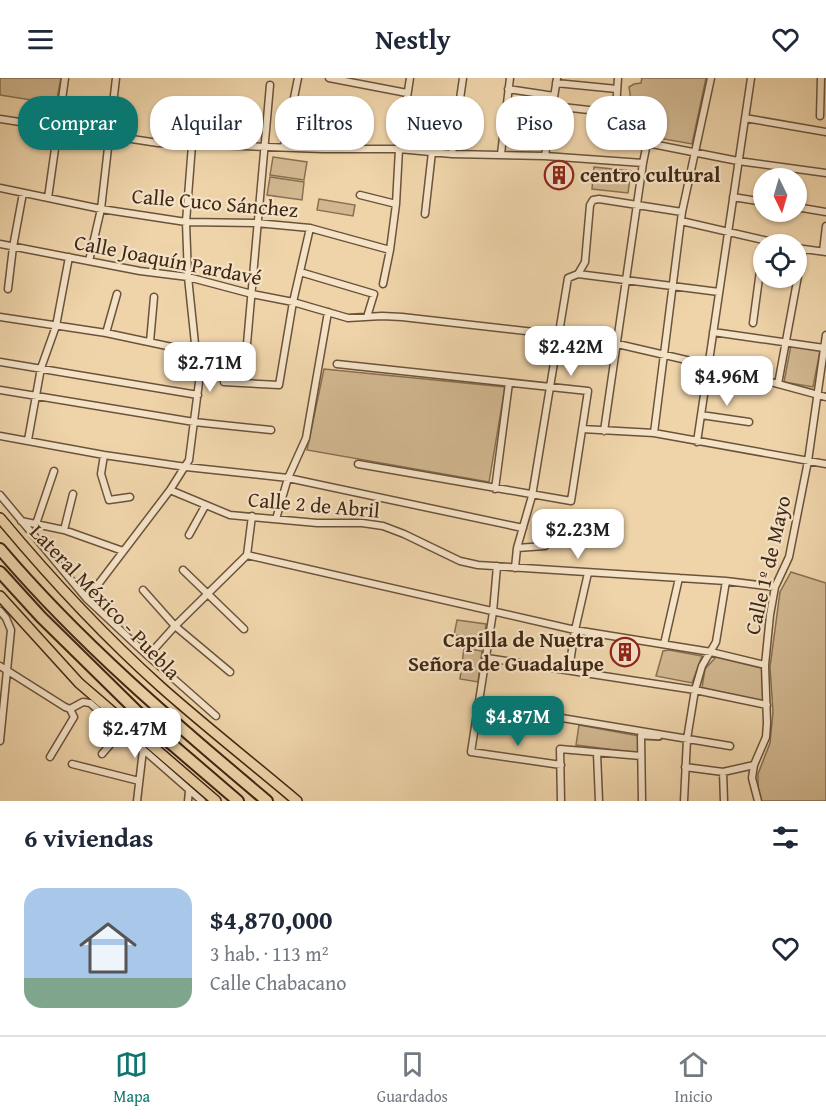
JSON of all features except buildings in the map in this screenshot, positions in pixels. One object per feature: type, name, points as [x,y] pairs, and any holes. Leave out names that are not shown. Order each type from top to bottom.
[{"type":"highway","name":"Lateral México - Puebla","points":[[0,518],[49,576],[128,656],[194,715],[297,801]]},
{"type":"highway","points":[[0,549],[92,648],[157,708],[267,801]]},
{"type":"highway","points":[[0,572],[41,617],[161,735],[238,801]]},
{"type":"highway","points":[[0,596],[79,683],[216,801]]},
{"type":"street","points":[[62,96],[65,78]]},
{"type":"street","points":[[113,96],[116,78]]},
{"type":"street","points":[[294,96],[298,78]]},
{"type":"street","points":[[329,78],[407,93]]},
{"type":"street","points":[[407,96],[410,78]]},
{"type":"street","points":[[453,154],[463,78]]},
{"type":"street","points":[[501,154],[510,78]]},
{"type":"street","points":[[617,96],[618,78]]},
{"type":"street","points":[[654,433],[682,212],[711,78]]},
{"type":"street","points":[[697,441],[751,78]]},
{"type":"street","points":[[820,116],[821,78]]},
{"type":"street","points":[[508,90],[554,96],[557,81],[617,89]]},
{"type":"street","points":[[0,317],[106,333],[233,360],[246,355],[270,85]]},
{"type":"street","points":[[745,118],[826,132]]},
{"type":"street","points":[[0,119],[18,122]]},
{"type":"street","points":[[264,146],[275,147]]},
{"type":"street","points":[[667,147],[826,173]]},
{"type":"street","points":[[48,198],[54,150]]},
{"type":"street","points":[[89,261],[101,209],[107,150]]},
{"type":"street","points":[[87,599],[170,490],[189,460],[199,382],[194,352],[186,222],[192,150]]},
{"type":"street","points":[[383,284],[396,204],[399,150]]},
{"type":"street","points":[[416,150],[453,154],[545,156],[643,163]]},
{"type":"street","points":[[545,156],[546,150]]},
{"type":"street","points":[[604,431],[646,150]]},
{"type":"street","points":[[425,214],[432,152]]},
{"type":"street","name":"Calle Cuco Sánchez","points":[[0,188],[101,209],[186,222],[256,223],[310,228],[390,250]]},
{"type":"street","points":[[8,289],[23,193]]},
{"type":"street","points":[[360,195],[396,204]]},
{"type":"street","points":[[733,197],[753,200]]},
{"type":"street","points":[[515,567],[532,496],[568,279],[578,274],[585,262],[590,205],[593,200],[598,199],[682,212]]},
{"type":"street","points":[[807,209],[826,212]]},
{"type":"street","points":[[681,220],[753,239]]},
{"type":"street","points":[[807,249],[825,251],[826,226]]},
{"type":"street","points":[[224,382],[279,385],[293,302],[310,228]]},
{"type":"street","name":"Calle Joaquín Pardavé","points":[[0,244],[140,271],[188,277],[293,302],[348,318],[402,317],[596,339],[708,365],[826,397]]},
{"type":"street","points":[[28,440],[41,368],[57,326],[69,257]]},
{"type":"street","points":[[300,272],[374,294],[367,317]]},
{"type":"street","points":[[578,274],[719,292]]},
{"type":"street","points":[[753,323],[758,288]]},
{"type":"street","points":[[778,384],[794,288]]},
{"type":"street","points":[[106,333],[117,294]]},
{"type":"street","points":[[150,342],[154,297]]},
{"type":"street","points":[[276,519],[288,478],[306,438],[328,312]]},
{"type":"street","points":[[713,332],[824,348]]},
{"type":"street","name":"Calle 1º de Mayo","points":[[758,801],[752,778],[754,765],[765,737],[766,642],[775,587],[789,557],[808,461],[826,335]]},
{"type":"street","points":[[0,362],[198,395]]},
{"type":"street","points":[[337,364],[588,391],[571,501],[358,465]]},
{"type":"street","points":[[495,489],[509,383]]},
{"type":"street","points":[[0,390],[194,422],[271,430]]},
{"type":"street","points":[[701,415],[749,422]]},
{"type":"street","points":[[582,429],[654,433],[826,464]]},
{"type":"street","points":[[0,436],[186,467],[288,478],[523,528]]},
{"type":"street","points":[[104,455],[101,474],[109,500],[130,497]]},
{"type":"street","points":[[36,524],[54,471]]},
{"type":"street","name":"Calle 2 de Abril","points":[[170,490],[230,515],[383,526],[460,561],[478,565],[726,581],[775,587]]},
{"type":"street","points":[[64,530],[73,494]]},
{"type":"street","points":[[0,495],[87,599],[216,716]]},
{"type":"street","points":[[189,535],[205,506]]},
{"type":"street","points":[[148,656],[247,555],[252,516]]},
{"type":"street","points":[[21,521],[64,530],[123,551]]},
{"type":"street","points":[[518,548],[545,546]]},
{"type":"street","points":[[247,555],[575,630],[711,652],[765,665]]},
{"type":"street","points":[[497,566],[487,658],[471,752],[561,765]]},
{"type":"street","points":[[183,570],[244,629]]},
{"type":"street","points":[[569,669],[588,573]]},
{"type":"street","points":[[664,644],[679,578]]},
{"type":"street","points":[[684,801],[687,739],[695,690],[702,666],[716,642],[726,581]]},
{"type":"street","points":[[142,590],[175,626],[230,672]]},
{"type":"street","points":[[0,612],[9,623],[11,630],[0,741]]},
{"type":"street","points":[[9,623],[19,617]]},
{"type":"street","points":[[487,658],[695,690],[766,705]]},
{"type":"street","points":[[0,666],[65,708],[70,709],[83,702],[90,703],[202,801]]},
{"type":"street","points":[[478,704],[730,746]]},
{"type":"street","points":[[50,757],[74,717],[70,709]]},
{"type":"street","points":[[102,754],[122,731]]},
{"type":"street","points":[[642,801],[640,736],[666,735]]},
{"type":"street","points":[[561,801],[560,749],[641,756]]},
{"type":"street","points":[[137,801],[142,750]]},
{"type":"street","points":[[597,753],[599,801]]},
{"type":"street","points":[[72,764],[139,781]]},
{"type":"street","points":[[686,767],[723,772],[754,765]]},
{"type":"street","points":[[723,772],[724,801]]},
{"type":"street","points":[[188,801],[189,790]]},
{"type":"shaded area","points":[[0,78],[61,78],[58,96],[18,96],[18,98],[0,95]]},
{"type":"shaded area","points":[[642,78],[706,78],[692,144],[667,140],[667,96],[630,96],[629,87],[641,83]]},
{"type":"shaded area","points":[[273,157],[307,162],[304,180],[270,175]]},
{"type":"shaded area","points":[[594,167],[631,171],[628,193],[592,189]]},
{"type":"shaded area","points":[[270,177],[304,182],[302,200],[267,195]]},
{"type":"shaded area","points":[[319,199],[355,205],[353,216],[317,210]]},
{"type":"shaded area","points":[[791,345],[820,351],[813,387],[784,382]]},
{"type":"shaded area","points":[[324,369],[505,387],[489,482],[307,450]]},
{"type":"shaded area","points":[[791,572],[826,583],[826,801],[761,801],[758,790],[758,774],[770,743],[773,712],[770,667],[780,592]]},
{"type":"shaded area","points":[[457,620],[486,624],[484,639],[454,635]]},
{"type":"shaded area","points":[[464,648],[482,651],[478,682],[460,679]]},
{"type":"shaded area","points":[[663,651],[702,656],[692,683],[656,676]]},
{"type":"shaded area","points":[[716,657],[762,666],[763,701],[702,688],[705,669]]},
{"type":"shaded area","points":[[579,725],[639,736],[639,753],[576,745]]},
{"type":"place","name":"centro cultural","points":[[559,175]]},
{"type":"place","name":"Capilla de Nuetra Señora de Guadalupe","points":[[625,652]]}]
